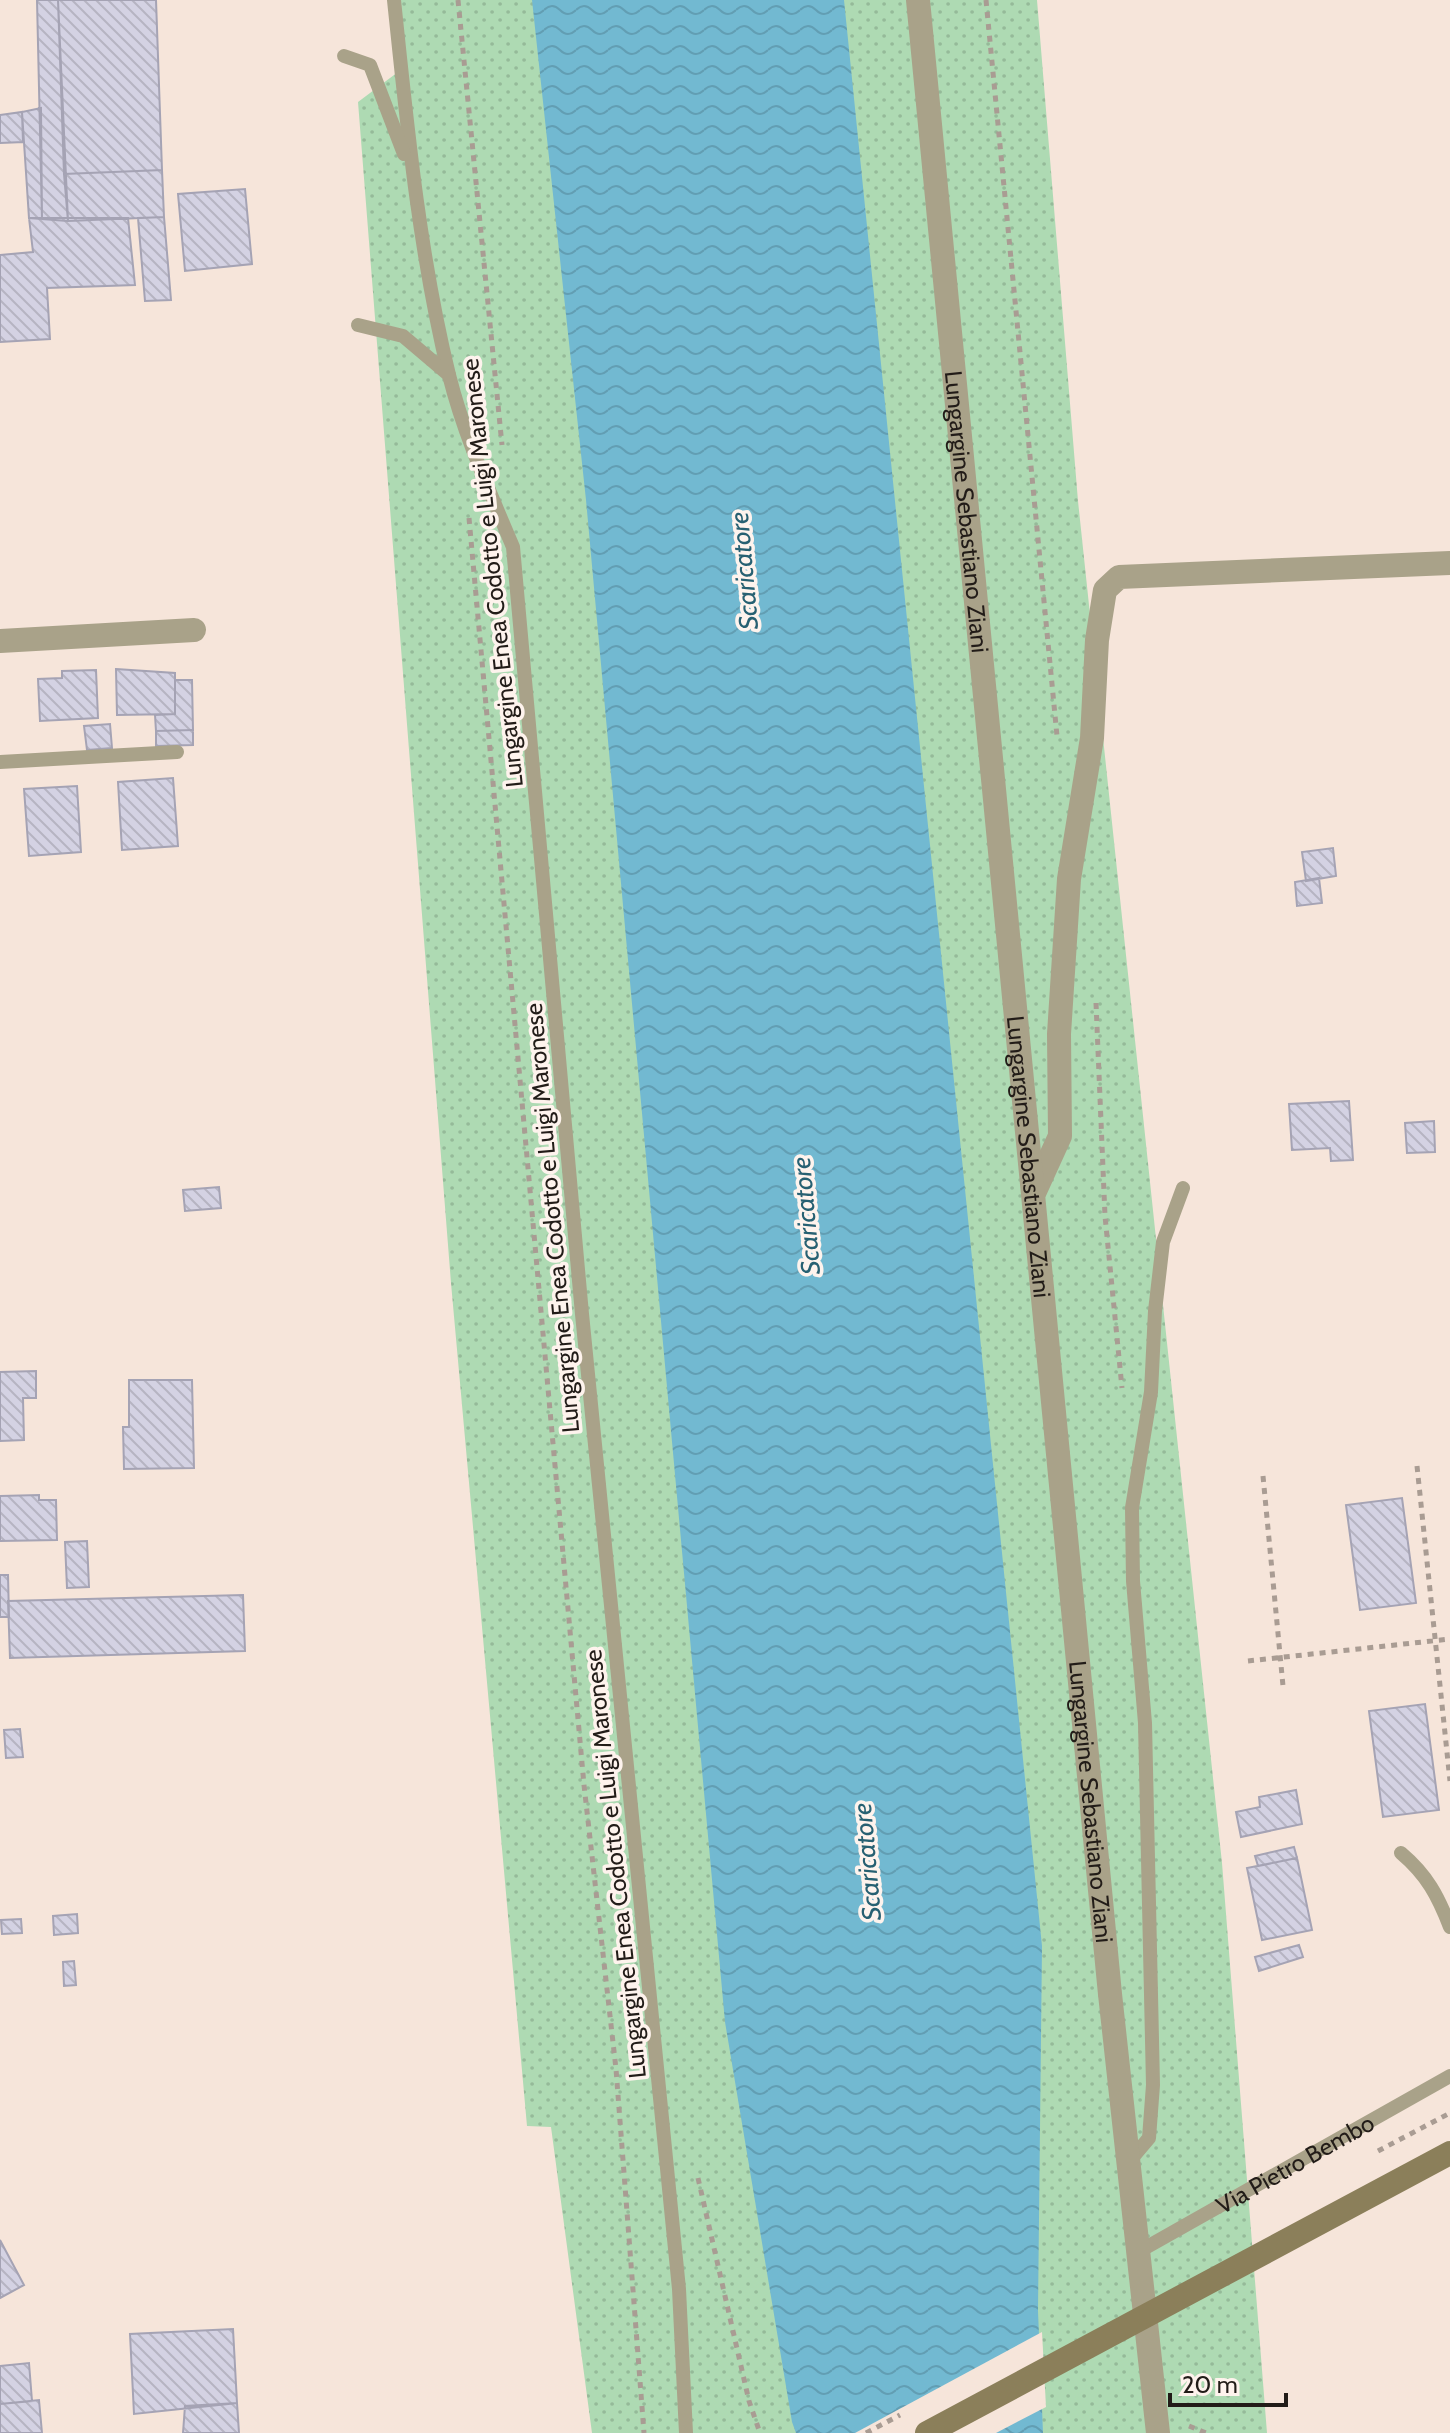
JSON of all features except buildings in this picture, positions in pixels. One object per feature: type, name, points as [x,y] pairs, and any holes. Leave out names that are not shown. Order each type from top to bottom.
[{"type":"main road","points":[[927,2433],[1146,2313],[1450,2153]]},
{"type":"street","name":"Lungargine Sebastiano Ziani","points":[[918,0],[1127,2164],[1161,2427]]},
{"type":"street","points":[[1035,1191],[1060,1136],[1062,951],[1069,879],[1092,738],[1097,640],[1105,590],[1119,577],[1450,563]]},
{"type":"street","points":[[0,641],[194,630]]},
{"type":"lane","points":[[394,0],[411,173]]},
{"type":"lane","points":[[344,56],[370,65],[411,173]]},
{"type":"lane","name":"Lungargine Enea Codotto e Luigi Maronese","points":[[411,173],[449,375],[471,450],[513,547],[582,1314],[679,2289],[686,2433]]},
{"type":"lane","points":[[358,325],[403,336],[449,375]]},
{"type":"lane","points":[[0,762],[177,752]]},
{"type":"lane","points":[[1127,2164],[1149,2138],[1153,2085],[1145,1723],[1133,1581],[1132,1508],[1151,1392],[1163,1242],[1183,1188]]},
{"type":"lane","points":[[1401,1853],[1423,1872],[1435,1890],[1450,1927]]},
{"type":"lane","name":"Via Pietro Bembo","points":[[1138,2252],[1450,2076]]},
{"type":"path","name":"Lungargine Enea Codotto e Luigi Maronese","points":[[458,0],[503,454]]},
{"type":"path","points":[[986,0],[1058,743]]},
{"type":"path","points":[[468,511],[584,1785],[616,2069],[644,2433]]},
{"type":"path","points":[[1095,987],[1105,1216],[1123,1398]]},
{"type":"path","points":[[1417,1466],[1450,1781]]},
{"type":"path","points":[[1263,1476],[1283,1686]]},
{"type":"path","points":[[1248,1661],[1450,1639]]},
{"type":"path","points":[[697,2176],[749,2401],[760,2433]]},
{"type":"green space","points":[[394,0],[1037,0],[1078,501],[1222,1863],[1267,2433],[592,2433],[551,2127],[527,2126],[451,1283],[358,102],[402,69]]},
{"type":"water","name":"Scaricatore","points":[[532,0],[844,0],[1042,1946],[1038,2311],[1043,2433],[796,2433],[792,2422],[725,2022],[586,500]]},
{"type":"pier","points":[[1042,2332],[1046,2407],[996,2433],[855,2433]]}]
